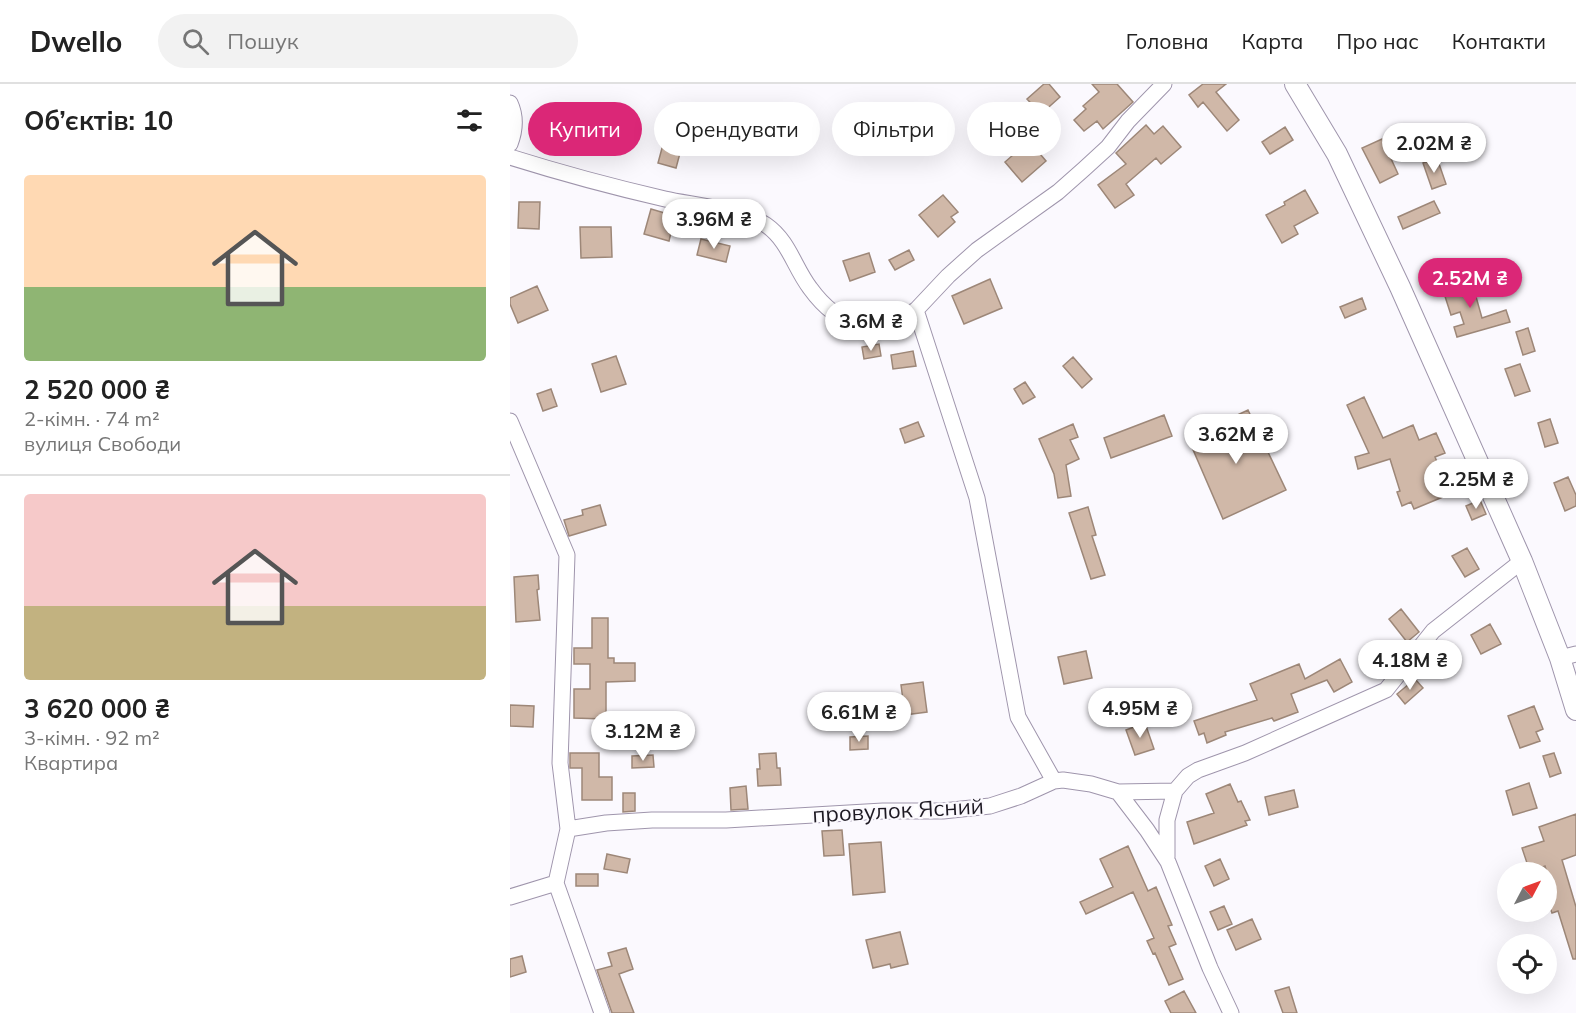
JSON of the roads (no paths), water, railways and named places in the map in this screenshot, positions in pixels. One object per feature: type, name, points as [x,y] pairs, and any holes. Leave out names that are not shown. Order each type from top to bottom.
[{"type":"street","points":[[510,157],[589,180],[745,216],[765,224],[787,246],[810,288],[820,300],[836,314],[857,326],[877,327],[901,319],[916,310],[977,250],[1058,192],[1108,147],[1128,121],[1164,84]]},
{"type":"street","points":[[1295,84],[1337,154],[1373,229],[1522,561],[1568,656],[1576,710]]},
{"type":"street","points":[[510,103],[513,110],[514,133],[510,144]]},
{"type":"street","points":[[916,310],[977,498],[1018,717],[1054,781]]},
{"type":"street","points":[[510,421],[567,555],[560,763],[568,830],[556,883],[602,1013]]},
{"type":"street","points":[[1168,862],[1167,820],[1175,791],[1188,776],[1386,690],[1433,632],[1522,561]]},
{"type":"street","name":"провулок Ясний","points":[[568,830],[606,823],[652,820],[726,820],[944,811],[990,806],[1021,796],[1054,781],[1063,780],[1091,783],[1118,792],[1175,791]]},
{"type":"street","points":[[1118,792],[1168,862],[1210,968],[1231,1013]]},
{"type":"street","points":[[510,897],[556,883]]}]
